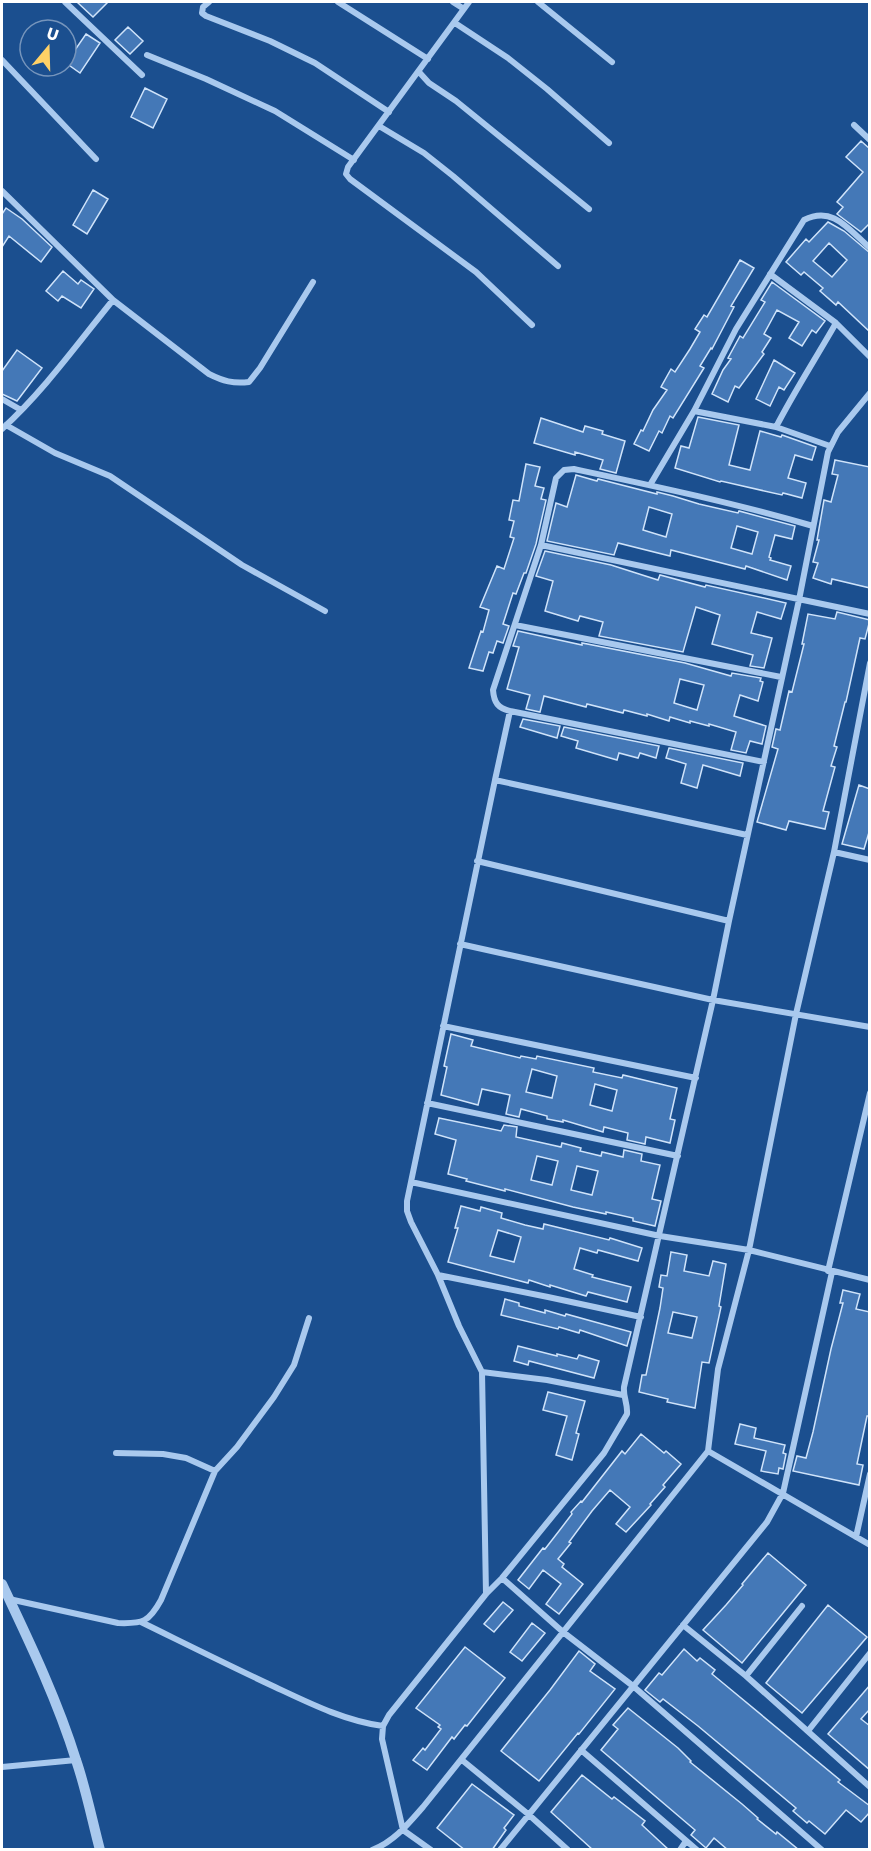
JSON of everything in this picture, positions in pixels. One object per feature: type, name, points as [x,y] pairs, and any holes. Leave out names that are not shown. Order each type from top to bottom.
[{"type":"street","points":[[66,2],[142,75]]},
{"type":"street","points":[[209,2],[203,7],[202,13],[206,16],[270,41],[315,63],[389,112]]},
{"type":"street","points":[[338,2],[428,59]]},
{"type":"street","points":[[453,2],[464,9]]},
{"type":"street","points":[[469,2],[348,167],[346,174],[476,272],[532,325]]},
{"type":"street","points":[[538,2],[612,62]]},
{"type":"street","points":[[455,23],[531,76],[609,143]]},
{"type":"street","points":[[147,55],[275,111],[354,160]]},
{"type":"street","points":[[2,60],[96,159]]},
{"type":"street","points":[[419,72],[589,209]]},
{"type":"street","points":[[854,125],[870,140]]},
{"type":"street","points":[[379,126],[424,153],[558,266]]},
{"type":"street","points":[[2,191],[113,300],[209,374],[224,381],[249,382],[313,282]]},
{"type":"street","points":[[650,485],[694,411],[736,329],[804,220],[813,215],[823,214],[834,218],[870,248]]},
{"type":"street","points":[[770,274],[836,323],[870,357]]},
{"type":"street","points":[[113,300],[70,354],[4,427],[55,453],[110,476],[242,565],[326,611]]},
{"type":"street","points":[[776,428],[795,391],[836,323]]},
{"type":"street","points":[[431,1850],[403,1830],[382,1739],[383,1726],[389,1715],[486,1594],[502,1578],[604,1453],[627,1414],[623,1395],[696,1078],[747,835],[765,762],[830,446],[838,432],[870,393]]},
{"type":"street","points":[[2,399],[21,410]]},
{"type":"street","points":[[694,411],[776,428],[830,446]]},
{"type":"street","points":[[765,762],[510,711],[497,705],[493,690],[541,545],[556,478],[564,470],[574,469],[650,485],[760,510],[813,526]]},
{"type":"street","points":[[541,545],[870,614]]},
{"type":"street","points":[[515,625],[781,677]]},
{"type":"street","points":[[375,1849],[403,1830],[462,1760],[708,1451],[718,1369],[749,1250],[796,1014],[834,852],[870,663]]},
{"type":"street","points":[[486,1594],[482,1372],[407,1211],[427,1103],[510,711]]},
{"type":"street","points":[[495,780],[747,835]]},
{"type":"street","points":[[834,852],[870,860]]},
{"type":"street","points":[[477,861],[729,921]]},
{"type":"street","points":[[460,944],[713,1000],[870,1027]]},
{"type":"street","points":[[443,1026],[696,1078]]},
{"type":"street","points":[[501,1850],[767,1522],[783,1493],[870,1093]]},
{"type":"street","points":[[427,1103],[678,1156]]},
{"type":"street","points":[[411,1182],[660,1236],[749,1250],[870,1280]]},
{"type":"street","points":[[438,1275],[641,1317]]},
{"type":"street","points":[[9,1599],[118,1623],[141,1622],[151,1617],[161,1600],[215,1471],[237,1447],[274,1397],[294,1365],[309,1318]]},
{"type":"street","points":[[482,1372],[547,1380],[623,1395]]},
{"type":"street","points":[[708,1451],[870,1545]]},
{"type":"street","points":[[116,1453],[163,1454],[186,1458],[215,1471]]},
{"type":"street","points":[[856,1537],[870,1474]]},
{"type":"street","points":[[502,1578],[563,1632],[633,1686],[822,1850]]},
{"type":"street","points":[[2,1584],[52,1696],[76,1760],[100,1850]]},
{"type":"street","points":[[746,1676],[802,1606]]},
{"type":"street","points":[[141,1622],[318,1707],[371,1725],[383,1726]]},
{"type":"street","points":[[683,1625],[746,1676],[870,1787]]},
{"type":"street","points":[[808,1731],[870,1653]]},
{"type":"street","points":[[580,1750],[697,1850]]},
{"type":"street","points":[[2,1767],[76,1760]]},
{"type":"street","points":[[462,1760],[568,1850]]},
{"type":"street","points":[[680,1850],[687,1841]]},
{"type":"building","points":[[77,2],[108,2],[93,17]]},
{"type":"building","points":[[128,27],[143,41],[130,54],[115,40]]},
{"type":"building","points":[[86,34],[100,43],[80,73],[78,72],[78,46]]},
{"type":"building","points":[[145,88],[167,99],[153,128],[131,117]]},
{"type":"building","points":[[861,141],[870,149],[870,223],[861,232],[837,214],[843,207],[837,202],[863,172],[846,157]]},
{"type":"building","points":[[93,190],[108,199],[87,234],[73,225]]},
{"type":"building","points":[[6,208],[22,219],[52,247],[41,262],[9,236],[2,247],[2,214]]},
{"type":"building","points":[[828,222],[844,231],[870,253],[870,332],[838,302],[836,305],[820,291],[823,288],[804,272],[801,275],[786,262],[806,239],[809,242]],"holes":[[[829,243],[847,260],[832,277],[813,261]]]},
{"type":"building","points":[[740,260],[754,268],[731,306],[734,307],[712,349],[700,366],[704,368],[673,418],[670,416],[662,433],[659,431],[649,451],[634,444],[667,390],[661,387],[671,369],[675,372],[690,349],[700,332],[695,329],[704,315],[707,317]]},
{"type":"building","points":[[63,271],[78,284],[81,280],[94,289],[81,308],[62,296],[58,301],[46,291]]},
{"type":"building","points":[[772,282],[825,321],[816,333],[812,330],[802,346],[789,338],[799,322],[777,310],[764,334],[771,338],[762,352],[764,354],[739,388],[735,386],[728,402],[712,394],[731,359],[728,358],[740,336],[743,338],[765,302],[761,300]]},
{"type":"building","points":[[17,350],[42,368],[17,401],[2,394],[2,371]]},
{"type":"building","points":[[774,360],[795,373],[784,390],[779,387],[770,406],[756,399]]},
{"type":"building","points":[[698,417],[739,425],[729,465],[750,470],[760,431],[781,437],[782,435],[816,447],[812,460],[795,455],[788,478],[806,483],[802,498],[720,482],[675,468],[681,446],[689,448]]},
{"type":"building","points":[[541,418],[583,432],[585,426],[625,441],[616,473],[600,469],[603,460],[575,452],[575,455],[534,443]]},
{"type":"building","points":[[835,460],[870,467],[870,588],[832,579],[831,584],[813,578],[818,563],[813,562],[819,540],[817,540],[824,500],[831,502],[838,475],[832,474]]},
{"type":"building","points":[[526,464],[540,467],[535,486],[544,488],[541,499],[546,500],[536,544],[526,573],[524,573],[516,594],[513,593],[503,624],[509,626],[503,643],[497,641],[493,653],[489,652],[483,671],[469,668],[489,610],[480,607],[497,566],[504,569],[514,538],[510,537],[514,521],[509,520],[513,500],[519,501]]},
{"type":"building","points":[[576,475],[657,494],[657,492],[738,513],[739,511],[795,526],[792,539],[775,535],[769,557],[770,560],[791,566],[787,580],[746,566],[745,569],[671,550],[670,556],[618,543],[614,555],[547,541],[556,503],[567,507]],"holes":[[[649,507],[672,514],[666,537],[643,530]],[[737,526],[758,532],[752,554],[731,548]]]},
{"type":"building","points":[[545,551],[611,565],[658,580],[660,575],[705,587],[706,585],[786,603],[781,619],[757,612],[751,633],[772,638],[764,668],[750,666],[753,655],[712,644],[720,615],[696,607],[683,652],[599,636],[603,622],[580,616],[578,621],[545,611],[553,581],[536,576]]},
{"type":"building","points":[[837,612],[870,620],[865,639],[860,638],[834,746],[837,747],[831,766],[835,767],[823,811],[829,812],[825,829],[789,821],[786,830],[757,822],[778,749],[772,747],[776,729],[780,730],[789,691],[792,692],[804,644],[802,644],[808,614],[835,619]]},
{"type":"building","points":[[518,631],[685,663],[731,676],[732,673],[761,678],[760,681],[763,682],[758,701],[740,695],[734,716],[766,726],[762,744],[750,741],[746,753],[731,750],[736,732],[709,724],[709,726],[690,721],[690,723],[670,717],[669,721],[647,714],[647,716],[624,710],[623,713],[587,704],[586,707],[544,696],[540,712],[526,709],[530,695],[507,689],[519,647],[513,646]],"holes":[[[680,679],[704,685],[697,710],[674,703]]]},
{"type":"building","points":[[523,719],[560,726],[557,738],[520,727]]},
{"type":"building","points":[[564,727],[659,746],[656,758],[640,753],[638,758],[619,753],[617,760],[576,748],[578,741],[561,736]]},
{"type":"building","points":[[669,748],[743,763],[740,776],[703,765],[697,788],[681,783],[686,764],[666,758]]},
{"type":"building","points":[[859,785],[870,789],[870,829],[864,849],[842,844]]},
{"type":"building","points":[[451,1034],[473,1040],[471,1046],[520,1058],[521,1056],[536,1059],[537,1056],[594,1068],[593,1072],[622,1078],[623,1075],[677,1088],[670,1119],[675,1120],[670,1143],[646,1137],[645,1144],[627,1140],[628,1133],[604,1127],[603,1132],[563,1120],[563,1122],[547,1119],[547,1116],[521,1109],[519,1117],[506,1114],[510,1095],[482,1089],[478,1105],[441,1095],[447,1067],[444,1066]],"holes":[[[532,1069],[557,1076],[552,1098],[526,1092]],[[595,1084],[617,1090],[612,1111],[590,1105]]]},
{"type":"building","points":[[439,1118],[501,1131],[504,1125],[517,1127],[516,1137],[561,1147],[562,1143],[581,1148],[580,1151],[601,1156],[602,1152],[623,1157],[624,1150],[642,1154],[641,1161],[660,1165],[652,1199],[661,1201],[655,1226],[633,1221],[633,1218],[573,1207],[505,1189],[505,1191],[448,1174],[456,1140],[435,1134]],"holes":[[[537,1156],[558,1161],[552,1185],[531,1180]],[[577,1166],[598,1171],[592,1195],[571,1190]]]},
{"type":"building","points":[[461,1206],[480,1211],[481,1207],[502,1213],[501,1218],[525,1225],[543,1229],[544,1224],[609,1240],[610,1238],[642,1248],[638,1261],[598,1250],[597,1253],[580,1248],[574,1269],[593,1275],[592,1277],[631,1287],[627,1302],[588,1292],[586,1296],[550,1285],[550,1287],[529,1280],[528,1283],[448,1262],[458,1228],[455,1228]],"holes":[[[498,1230],[521,1237],[514,1262],[490,1256]]]},
{"type":"building","points":[[671,1252],[687,1255],[684,1271],[709,1276],[713,1261],[726,1264],[719,1306],[721,1307],[709,1363],[702,1362],[695,1408],[667,1402],[668,1399],[639,1392],[642,1375],[646,1375],[660,1308],[663,1288],[659,1287],[661,1275],[667,1276]],"holes":[[[673,1312],[697,1317],[692,1338],[668,1333]]]},
{"type":"building","points":[[843,1290],[860,1294],[856,1309],[870,1312],[870,1416],[867,1416],[857,1464],[863,1465],[859,1485],[793,1471],[797,1456],[806,1458],[843,1303],[840,1303]]},
{"type":"building","points":[[505,1299],[519,1303],[519,1306],[545,1313],[545,1310],[565,1316],[566,1314],[631,1332],[627,1346],[580,1330],[579,1333],[501,1315]]},
{"type":"building","points":[[518,1346],[557,1356],[557,1354],[577,1359],[579,1355],[599,1361],[594,1378],[529,1361],[528,1365],[514,1361]]},
{"type":"building","points":[[548,1392],[585,1401],[576,1433],[579,1434],[572,1460],[556,1455],[567,1416],[543,1410]]},
{"type":"building","points":[[740,1424],[756,1428],[754,1438],[785,1445],[783,1469],[779,1468],[778,1474],[761,1471],[766,1451],[735,1444]]},
{"type":"building","points":[[641,1434],[681,1464],[663,1485],[665,1487],[651,1505],[626,1532],[616,1524],[630,1507],[610,1490],[592,1511],[558,1559],[564,1564],[562,1567],[583,1584],[559,1614],[546,1604],[561,1584],[543,1570],[529,1589],[518,1580],[622,1451],[625,1454]]},
{"type":"building","points":[[768,1553],[806,1585],[742,1663],[703,1630]]},
{"type":"building","points":[[503,1602],[513,1610],[494,1632],[484,1624]]},
{"type":"building","points":[[828,1605],[867,1637],[802,1713],[766,1683]]},
{"type":"building","points":[[532,1623],[545,1633],[522,1661],[510,1652]]},
{"type":"building","points":[[465,1647],[505,1678],[467,1726],[465,1725],[454,1739],[452,1737],[427,1770],[413,1760],[423,1748],[425,1750],[441,1729],[438,1727],[440,1725],[416,1708]]},
{"type":"building","points":[[684,1649],[697,1661],[700,1658],[715,1670],[712,1674],[840,1780],[838,1782],[870,1806],[870,1812],[861,1822],[846,1810],[825,1834],[809,1821],[807,1823],[793,1811],[796,1808],[698,1726],[663,1699],[660,1702],[645,1690],[659,1673],[662,1675]]},
{"type":"building","points":[[579,1651],[595,1664],[590,1671],[615,1689],[539,1781],[501,1751]]},
{"type":"building","points":[[870,1685],[870,1709],[861,1719],[870,1726],[870,1770],[828,1734]]},
{"type":"building","points":[[628,1708],[678,1748],[690,1762],[757,1819],[799,1850],[728,1850],[714,1838],[706,1848],[691,1835],[695,1830],[601,1750],[618,1729],[613,1725]]},
{"type":"building","points":[[582,1775],[645,1821],[642,1825],[669,1850],[593,1850],[551,1812]]},
{"type":"building","points":[[472,1784],[514,1815],[492,1850],[465,1850],[437,1828]]}]
